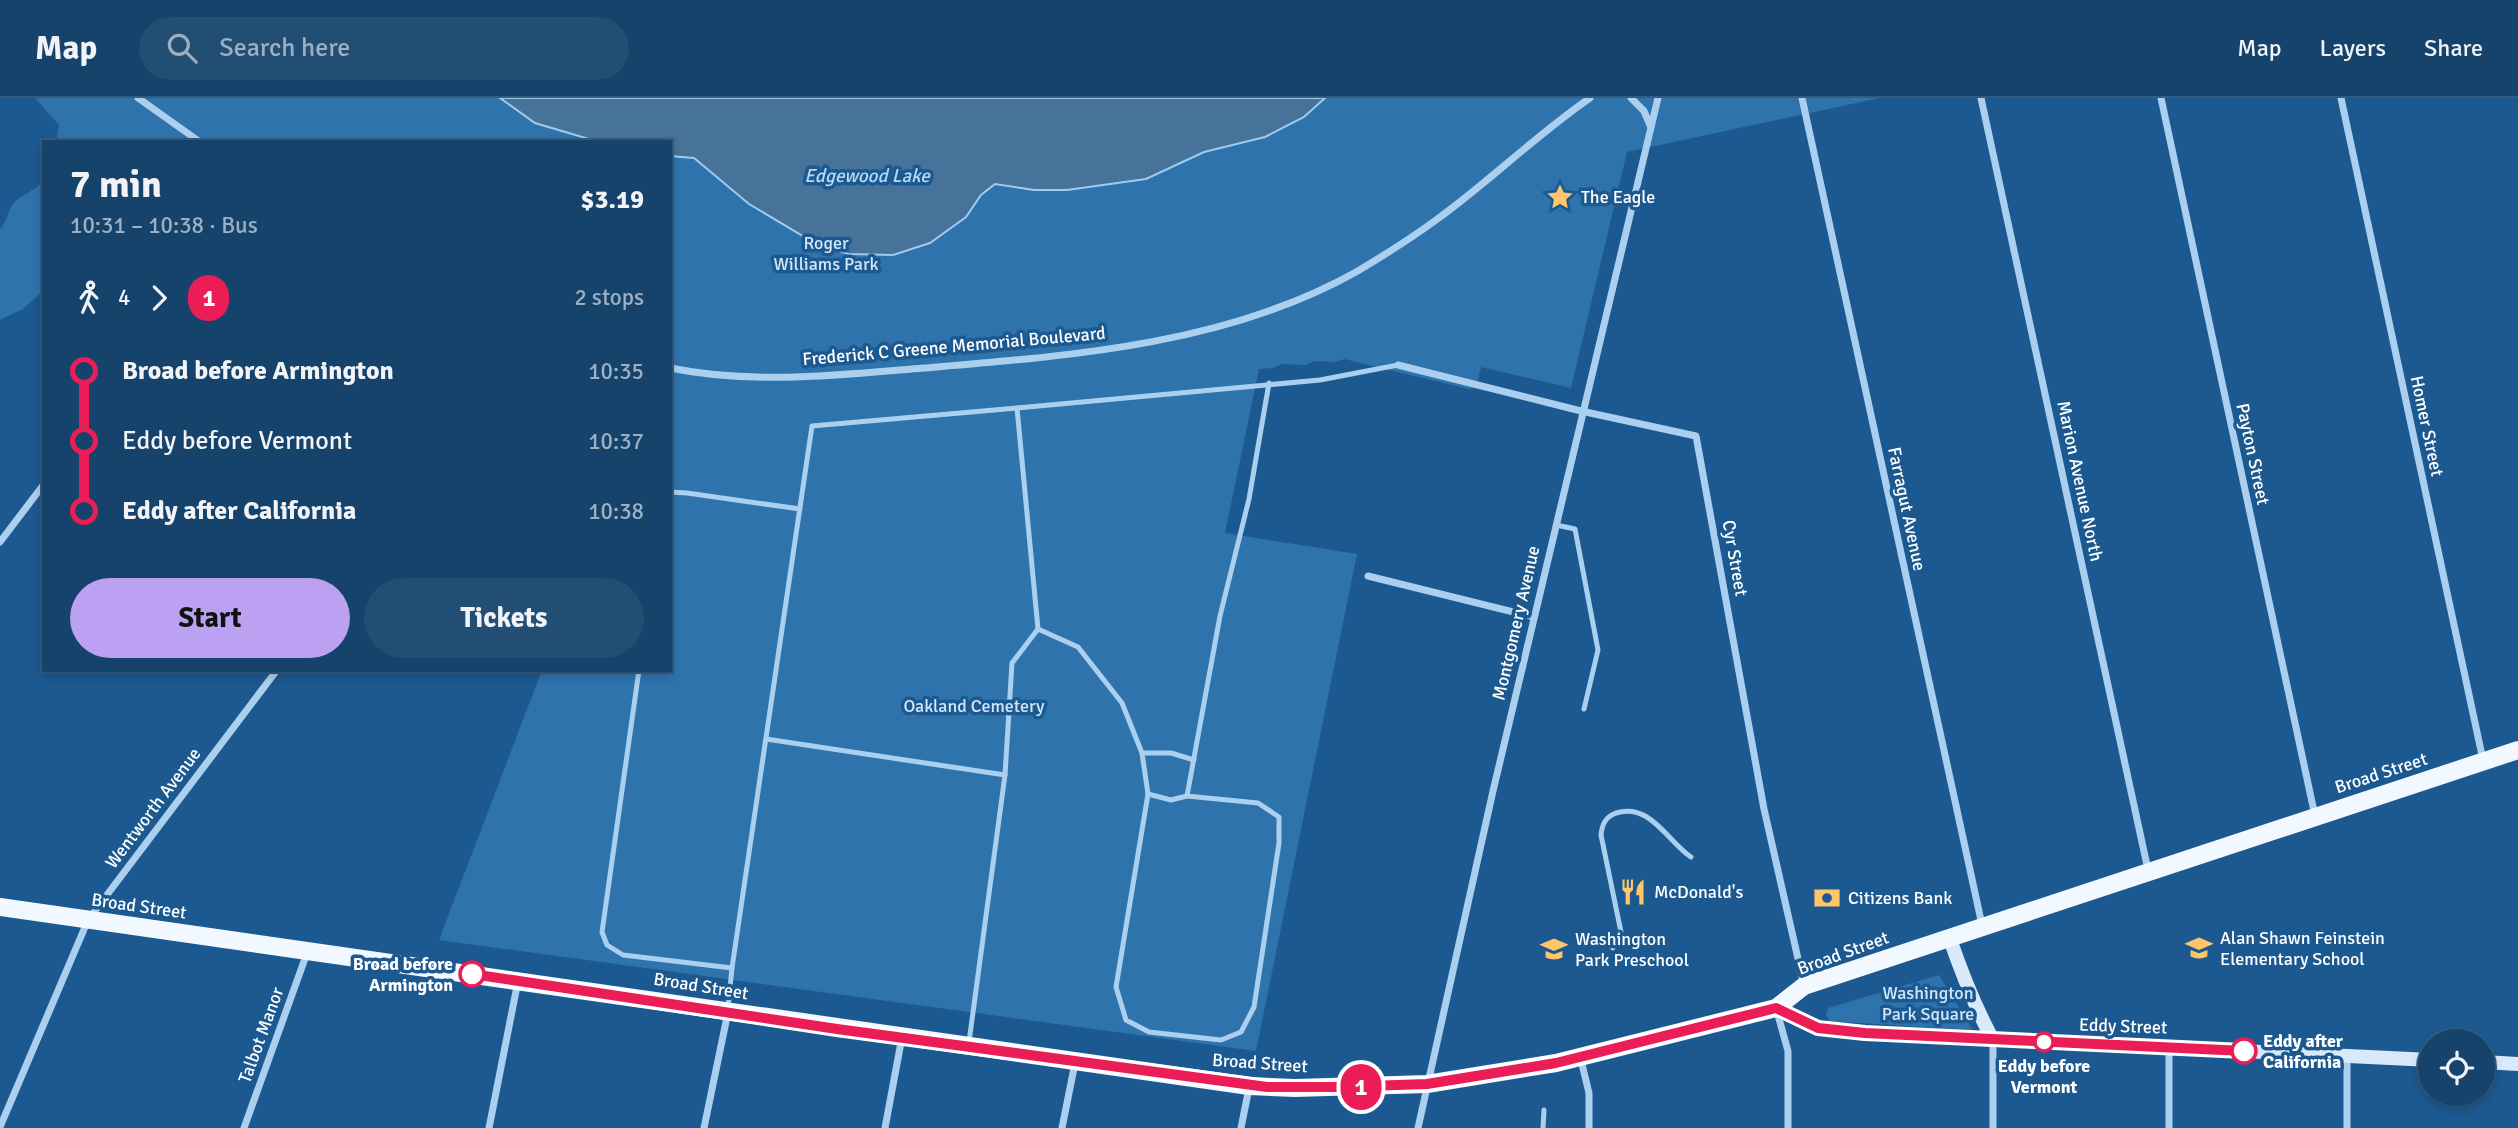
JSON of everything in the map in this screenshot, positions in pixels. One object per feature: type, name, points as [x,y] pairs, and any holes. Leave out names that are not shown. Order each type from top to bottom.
[{"type":"main road","name":"Broad Street","points":[[0,907],[1249,1086],[1295,1088],[1427,1084],[1556,1063],[1776,1008],[1804,986],[2518,750]]},
{"type":"main road","points":[[1951,939],[1963,976],[1993,1040]]},
{"type":"main road","name":"Eddy Street","points":[[1776,1008],[1818,1028],[1865,1033],[2418,1059]]},
{"type":"main road","points":[[2495,1063],[2518,1064]]},
{"type":"street","points":[[138,98],[197,140]]},
{"type":"street","name":"Frederick C Greene Memorial Boulevard","points":[[672,368],[726,376],[772,377],[947,366],[1122,346],[1182,335],[1242,319],[1333,284],[1407,240],[1590,98]]},
{"type":"street","points":[[1631,98],[1644,111],[1650,127]]},
{"type":"street","name":"Montgomery Avenue","points":[[1418,1128],[1581,411],[1658,98]]},
{"type":"street","name":"Farragut Avenue","points":[[1802,98],[1982,926]]},
{"type":"street","name":"Marion Avenue North","points":[[1982,98],[2148,871]]},
{"type":"street","name":"Payton Street","points":[[2161,98],[2315,816]]},
{"type":"street","name":"Homer Street","points":[[2341,98],[2483,761]]},
{"type":"street","name":"Cyr Street","points":[[1398,365],[1581,411],[1696,436],[1764,809],[1804,986]]},
{"type":"street","points":[[0,542],[42,487]]},
{"type":"street","points":[[1368,576],[1534,617]]},
{"type":"street","name":"Wentworth Avenue","points":[[0,1127],[88,920],[275,672]]},
{"type":"street","name":"Talbot Manor","points":[[244,1128],[308,952]]},
{"type":"street","points":[[489,1128],[518,980]]},
{"type":"street","points":[[1776,1008],[1788,1051],[1788,1128]]},
{"type":"street","points":[[704,1128],[728,1011]]},
{"type":"street","points":[[885,1128],[902,1037]]},
{"type":"street","points":[[1993,1040],[1993,1128]]},
{"type":"street","points":[[2169,1047],[2169,1128]]},
{"type":"street","points":[[1580,1056],[1589,1093],[1589,1128]]},
{"type":"street","points":[[2347,1056],[2347,1128]]},
{"type":"street","points":[[1062,1128],[1075,1061]]},
{"type":"street","points":[[1241,1128],[1249,1086]]},
{"type":"lane","points":[[728,1011],[732,968],[812,426],[1320,380],[1398,365]]},
{"type":"lane","points":[[1187,796],[1220,616],[1248,499],[1269,383]]},
{"type":"lane","points":[[969,1046],[1005,775],[1012,663],[1038,629],[1017,408]]},
{"type":"lane","points":[[672,492],[800,509]]},
{"type":"lane","points":[[1556,525],[1575,529],[1598,650],[1584,709]]},
{"type":"lane","points":[[1038,629],[1078,647],[1122,703],[1142,753],[1148,794],[1116,986],[1126,1020],[1149,1031],[1221,1040],[1241,1032],[1254,1007],[1279,843],[1279,817],[1258,803],[1187,796],[1171,800],[1148,794]]},
{"type":"lane","points":[[639,672],[602,932],[607,945],[623,955],[732,968]]},
{"type":"lane","points":[[766,739],[1005,775]]},
{"type":"lane","points":[[1142,753],[1171,752],[1194,760]]},
{"type":"lane","points":[[1613,948],[1621,932],[1601,835],[1608,817],[1629,812],[1641,815],[1669,833],[1679,849],[1690,857]]},
{"type":"lane","points":[[1543,1128],[1544,1110]]},
{"type":"green space","points":[[35,98],[1880,98],[1627,152],[1571,388],[1481,367],[1476,388],[1469,389],[1344,359],[1336,362],[1315,361],[1305,365],[1283,364],[1259,369],[1225,533],[1357,554],[1256,1051],[439,940],[541,672],[672,672],[672,140],[56,140],[59,125]]},
{"type":"green space","points":[[42,182],[42,292],[23,309],[0,320],[0,229],[13,204]]},
{"type":"green space","name":"Washington Park Square","points":[[1939,975],[1973,1030],[1829,1021],[1826,1014],[1828,1008]]},
{"type":"water","name":"Edgewood Lake","points":[[500,98],[1325,98],[1304,117],[1265,137],[1204,152],[1146,179],[1067,190],[1034,190],[995,184],[981,195],[966,217],[930,243],[893,255],[848,254],[813,242],[749,204],[694,158],[672,156],[672,140],[592,140],[535,123]]},
{"type":"bus line","name":"1","points":[[472,974],[837,1029],[1267,1087],[1427,1084],[1556,1063],[1776,1008],[1818,1028],[1865,1033],[2244,1051]]},
{"type":"place","name":"The Eagle","points":[[1560,197]]},
{"type":"place","name":"McDonald's","points":[[1633,892]]},
{"type":"place","name":"Citizens Bank","points":[[1827,898]]},
{"type":"place","name":"Alan Shawn Feinstein Elementary School","points":[[2199,948]]},
{"type":"place","name":"Washington Park Preschool","points":[[1554,949]]},
{"type":"place","name":"Broad before Armington","points":[[472,974]]},
{"type":"place","name":"Eddy before Vermont","points":[[2044,1042]]},
{"type":"place","name":"Eddy after California","points":[[2244,1051]]},
{"type":"park label","name":"Roger Williams Park","points":[[826,253]]},
{"type":"park label","name":"Oakland Cemetery","points":[[974,706]]}]
